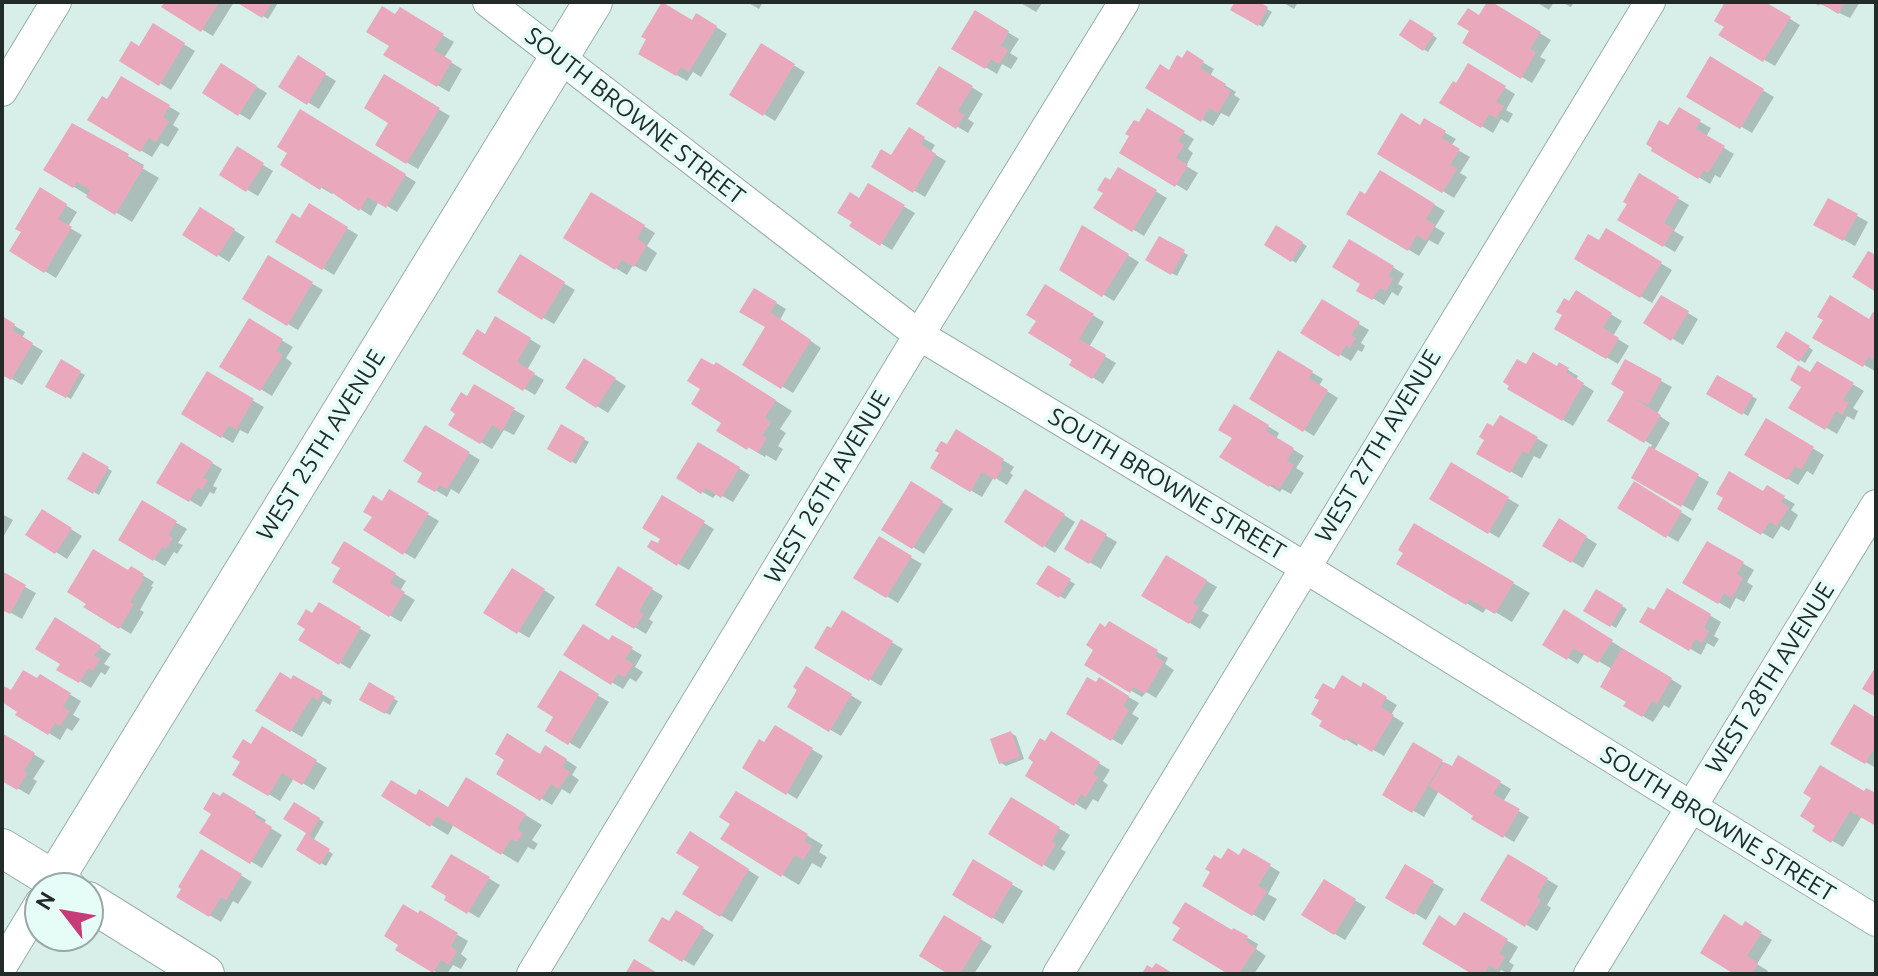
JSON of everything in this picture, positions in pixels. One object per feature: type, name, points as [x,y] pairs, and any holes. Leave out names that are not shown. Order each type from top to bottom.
[{"type":"street","points":[[2,91],[56,2]]},
{"type":"street","name":"SOUTH BROWNE STREET","points":[[488,2],[919,335],[1304,567],[1876,921]]},
{"type":"street","name":"WEST 25TH AVENUE","points":[[63,872],[593,2]]},
{"type":"street","name":"WEST 26TH AVENUE","points":[[532,974],[1124,2]]},
{"type":"street","name":"WEST 27TH AVENUE","points":[[1058,974],[1650,2]]},
{"type":"street","name":"WEST 28TH AVENUE","points":[[1589,974],[1876,505]]},
{"type":"street","points":[[2,848],[31,872]]},
{"type":"street","points":[[104,911],[205,974]]},
{"type":"street","name":"WEST 25TH AVENUE","points":[[2,966],[24,933]]},
{"type":"building","points":[[165,2],[219,2],[201,32],[161,7]]},
{"type":"building","points":[[236,2],[272,2],[262,18]]},
{"type":"building","points":[[662,2],[692,20],[696,13],[717,26],[689,72],[681,67],[676,76],[638,54],[646,39],[641,37]]},
{"type":"building","points":[[1235,2],[1259,2],[1268,7],[1258,26],[1230,10]]},
{"type":"building","points":[[1487,2],[1492,2],[1541,32],[1530,49],[1536,52],[1521,79],[1462,43],[1469,31],[1457,24],[1468,8],[1479,15]]},
{"type":"building","points":[[1725,2],[1765,2],[1791,17],[1763,62],[1718,35],[1724,27],[1714,21]]},
{"type":"building","points":[[1813,2],[1845,2],[1838,14],[1821,3],[1819,6]]},
{"type":"building","points":[[382,6],[395,14],[400,7],[444,34],[434,50],[452,61],[437,87],[383,55],[389,46],[366,32]]},
{"type":"building","points":[[975,10],[1009,31],[1001,46],[1008,50],[999,64],[991,59],[985,69],[951,49]]},
{"type":"building","points":[[1410,19],[1434,34],[1423,51],[1399,35]]},
{"type":"building","points":[[153,23],[185,43],[159,86],[119,61],[131,41],[139,46]]},
{"type":"building","points":[[761,43],[795,64],[763,116],[729,95]]},
{"type":"building","points":[[1187,50],[1204,61],[1200,68],[1226,84],[1224,87],[1231,91],[1218,113],[1209,108],[1201,122],[1145,88],[1160,64],[1169,70],[1177,55],[1182,58]]},
{"type":"building","points":[[298,55],[326,73],[307,105],[278,87]]},
{"type":"building","points":[[1710,56],[1764,89],[1740,129],[1686,97]]},
{"type":"building","points":[[221,63],[257,86],[238,116],[202,93]]},
{"type":"building","points":[[1468,63],[1506,86],[1496,102],[1504,106],[1496,118],[1489,114],[1481,128],[1439,103]]},
{"type":"building","points":[[939,66],[973,86],[958,111],[964,115],[956,129],[916,104]]},
{"type":"building","points":[[384,74],[440,108],[406,164],[375,145],[388,123],[364,108]]},
{"type":"building","points":[[121,76],[170,105],[163,117],[169,121],[156,142],[149,138],[140,152],[87,120],[102,96],[107,99]]},
{"type":"building","points":[[1679,107],[1701,120],[1696,129],[1725,146],[1708,173],[1704,170],[1698,179],[1651,151],[1652,148],[1646,144],[1659,120],[1668,125]]},
{"type":"building","points":[[1147,108],[1185,131],[1178,141],[1184,145],[1176,158],[1188,165],[1175,187],[1119,153],[1129,136],[1125,134],[1134,120],[1139,122]]},
{"type":"building","points":[[300,109],[406,174],[386,208],[368,197],[359,211],[322,186],[320,190],[280,165],[287,153],[277,147]]},
{"type":"building","points":[[1401,113],[1420,125],[1424,118],[1446,131],[1442,138],[1460,149],[1450,165],[1457,169],[1442,193],[1377,154]]},
{"type":"building","points":[[72,123],[129,154],[127,157],[144,167],[115,215],[86,197],[90,190],[77,182],[73,188],[43,170]]},
{"type":"building","points":[[909,127],[925,137],[921,144],[936,154],[913,193],[871,167],[881,149],[891,155]]},
{"type":"building","points":[[237,146],[264,163],[246,192],[219,175]]},
{"type":"building","points":[[1118,167],[1157,190],[1132,232],[1093,208],[1103,193],[1097,190],[1105,177],[1110,180]]},
{"type":"building","points":[[1380,170],[1435,204],[1426,219],[1435,225],[1426,241],[1417,235],[1408,251],[1346,214],[1360,191],[1365,194]]},
{"type":"building","points":[[1639,173],[1679,197],[1664,223],[1674,229],[1663,247],[1617,220]]},
{"type":"building","points":[[868,183],[905,205],[880,246],[849,226],[852,222],[837,213],[850,192],[859,198]]},
{"type":"building","points":[[40,187],[67,204],[58,219],[72,227],[44,273],[9,251],[21,232],[15,229]]},
{"type":"building","points":[[591,192],[645,225],[637,239],[647,245],[634,267],[622,260],[615,270],[563,238]]},
{"type":"building","points":[[1828,198],[1858,214],[1843,241],[1813,225]]},
{"type":"building","points":[[309,203],[348,227],[322,270],[275,242],[292,213],[300,218]]},
{"type":"building","points":[[200,207],[235,229],[217,257],[182,235]]},
{"type":"building","points":[[1082,225],[1129,254],[1102,297],[1059,270]]},
{"type":"building","points":[[1276,225],[1303,242],[1291,262],[1264,245]]},
{"type":"building","points":[[1606,228],[1662,262],[1640,298],[1574,259],[1588,234],[1599,240]]},
{"type":"building","points":[[1159,236],[1185,250],[1171,275],[1145,260]]},
{"type":"building","points":[[1349,239],[1394,266],[1388,276],[1393,279],[1386,291],[1380,288],[1372,300],[1356,291],[1360,284],[1332,267]]},
{"type":"building","points":[[1868,251],[1876,255],[1876,292],[1852,277]]},
{"type":"building","points":[[520,254],[565,282],[542,320],[497,292]]},
{"type":"building","points":[[268,255],[313,282],[287,326],[242,299]]},
{"type":"building","points":[[1045,284],[1094,314],[1079,339],[1106,355],[1092,379],[1069,365],[1072,360],[1028,333],[1036,321],[1026,315]]},
{"type":"building","points":[[754,288],[777,302],[770,312],[811,340],[781,389],[742,365],[765,327],[739,312]]},
{"type":"building","points":[[1576,290],[1612,313],[1603,328],[1619,338],[1606,359],[1554,329],[1562,315],[1556,312],[1564,298],[1569,301]]},
{"type":"building","points":[[1661,295],[1689,311],[1671,341],[1643,323]]},
{"type":"building","points":[[1830,295],[1869,319],[1873,312],[1876,314],[1875,360],[1869,356],[1863,367],[1812,338],[1823,320],[1817,317]]},
{"type":"building","points":[[1322,299],[1360,322],[1351,335],[1356,338],[1350,348],[1346,345],[1339,357],[1300,333]]},
{"type":"building","points":[[2,316],[15,324],[12,330],[33,343],[11,380],[2,375]]},
{"type":"building","points":[[495,316],[531,338],[517,362],[535,373],[523,391],[462,354],[477,329],[485,334]]},
{"type":"building","points":[[249,318],[283,339],[276,351],[283,355],[260,391],[219,367]]},
{"type":"building","points":[[1786,331],[1810,346],[1799,362],[1776,347]]},
{"type":"building","points":[[1278,350],[1313,371],[1309,378],[1328,390],[1303,432],[1249,399]]},
{"type":"building","points":[[1533,352],[1557,366],[1559,362],[1569,368],[1566,372],[1584,383],[1562,421],[1507,389],[1509,386],[1503,382],[1517,359],[1526,364]]},
{"type":"building","points":[[584,358],[616,378],[596,408],[565,388]]},
{"type":"building","points":[[701,358],[714,365],[716,362],[776,400],[765,418],[771,422],[762,435],[767,438],[758,453],[749,447],[747,450],[716,431],[721,423],[691,404],[700,389],[687,381]]},
{"type":"building","points":[[61,359],[81,371],[66,398],[45,387]]},
{"type":"building","points":[[1625,359],[1662,379],[1648,405],[1630,396],[1661,415],[1644,443],[1607,421],[1624,392],[1611,384]]},
{"type":"building","points":[[1817,361],[1854,383],[1843,400],[1849,403],[1842,415],[1836,411],[1825,430],[1788,408],[1801,387],[1790,380],[1798,365],[1810,372]]},
{"type":"building","points":[[207,371],[254,399],[236,430],[229,425],[221,438],[181,414]]},
{"type":"building","points":[[1717,375],[1753,395],[1742,415],[1706,394]]},
{"type":"building","points":[[474,384],[515,408],[502,431],[492,425],[480,444],[448,425],[455,414],[450,410],[461,392],[467,396]]},
{"type":"building","points":[[1234,404],[1269,425],[1266,431],[1294,448],[1287,461],[1294,465],[1279,489],[1271,484],[1269,487],[1219,457],[1232,438],[1218,430]]},
{"type":"building","points":[[1500,415],[1538,437],[1528,454],[1523,451],[1510,473],[1476,454],[1484,440],[1479,437],[1487,423],[1493,426]]},
{"type":"building","points":[[1766,418],[1814,447],[1801,470],[1795,466],[1787,480],[1744,455]]},
{"type":"building","points":[[561,424],[585,438],[571,463],[547,449]]},
{"type":"building","points":[[425,425],[470,452],[447,489],[440,485],[435,492],[417,482],[422,473],[403,461]]},
{"type":"building","points":[[956,429],[1004,459],[995,480],[982,472],[970,492],[930,468],[939,453],[935,451],[941,441],[947,444]]},
{"type":"building","points":[[181,442],[213,462],[203,478],[208,480],[202,490],[198,487],[189,502],[156,483]]},
{"type":"building","points":[[698,442],[740,467],[721,498],[706,488],[701,494],[676,478]]},
{"type":"building","points":[[1649,446],[1699,474],[1681,507],[1631,478]]},
{"type":"building","points":[[83,452],[109,467],[93,494],[67,479]]},
{"type":"building","points":[[1451,462],[1509,497],[1488,534],[1429,499]]},
{"type":"building","points":[[1729,471],[1763,491],[1767,485],[1785,496],[1781,502],[1789,507],[1777,526],[1769,522],[1761,535],[1717,509],[1723,498],[1716,494]]},
{"type":"building","points":[[911,481],[943,501],[912,549],[881,530]]},
{"type":"building","points":[[1634,481],[1682,511],[1666,538],[1617,508]]},
{"type":"building","points":[[389,489],[429,513],[403,555],[363,530],[372,517],[363,512],[373,495],[382,501]]},
{"type":"building","points":[[1025,489],[1065,514],[1043,548],[1004,522]]},
{"type":"building","points":[[662,495],[705,521],[677,566],[647,547],[651,540],[658,543],[660,539],[642,528]]},
{"type":"building","points":[[142,500],[177,521],[168,535],[173,538],[153,561],[118,540]]},
{"type":"building","points":[[42,509],[72,528],[55,554],[25,535]]},
{"type":"building","points":[[1559,518],[1587,536],[1571,563],[1542,546]]},
{"type":"building","points":[[1081,519],[1107,534],[1089,564],[1064,549]]},
{"type":"building","points":[[1414,523],[1514,582],[1495,614],[1469,599],[1466,605],[1396,564],[1403,553],[1398,550]]},
{"type":"building","points":[[879,536],[912,556],[886,598],[853,578]]},
{"type":"building","points":[[344,541],[396,573],[390,583],[405,592],[389,617],[332,582],[340,568],[331,563]]},
{"type":"building","points":[[1707,541],[1744,562],[1737,574],[1743,578],[1732,598],[1724,593],[1718,604],[1682,583]]},
{"type":"building","points":[[93,549],[128,570],[131,566],[144,574],[130,602],[134,604],[119,629],[83,607],[86,604],[67,592]]},
{"type":"building","points":[[1166,555],[1207,580],[1193,603],[1199,607],[1189,624],[1141,596]]},
{"type":"building","points":[[1048,565],[1071,579],[1059,598],[1036,584]]},
{"type":"building","points":[[618,566],[653,588],[639,611],[644,614],[634,629],[595,605]]},
{"type":"building","points":[[512,568],[545,589],[517,634],[483,613]]},
{"type":"building","points":[[2,571],[26,585],[10,614],[2,610]]},
{"type":"building","points":[[1667,588],[1711,614],[1704,628],[1709,631],[1702,643],[1695,639],[1689,651],[1639,622],[1648,607],[1654,610]]},
{"type":"building","points":[[1596,589],[1623,605],[1610,627],[1583,611]]},
{"type":"building","points":[[319,602],[361,627],[339,665],[298,640],[305,629],[297,624],[306,609],[312,613]]},
{"type":"building","points":[[1564,609],[1613,640],[1598,663],[1573,648],[1567,660],[1542,645]]},
{"type":"building","points":[[842,610],[893,641],[869,681],[814,648],[827,626],[831,628]]},
{"type":"building","points":[[55,617],[101,646],[94,656],[100,659],[93,671],[89,668],[79,683],[56,670],[60,664],[35,649]]},
{"type":"building","points":[[1109,621],[1158,650],[1155,656],[1164,662],[1145,694],[1134,687],[1130,693],[1084,665],[1093,650],[1086,645],[1100,623],[1105,627]]},
{"type":"building","points":[[583,624],[609,640],[612,635],[633,647],[625,659],[633,664],[625,677],[618,674],[611,685],[563,655]]},
{"type":"building","points":[[1622,648],[1672,678],[1657,704],[1652,701],[1642,717],[1623,706],[1626,702],[1600,687]]},
{"type":"building","points":[[806,666],[852,694],[829,732],[787,707],[797,690],[793,687]]},
{"type":"building","points":[[1876,666],[1876,697],[1862,689]]},
{"type":"building","points":[[23,670],[37,678],[40,674],[71,693],[63,707],[70,711],[60,726],[55,723],[48,735],[15,715],[17,712],[2,702],[2,685],[11,690]]},
{"type":"building","points":[[560,670],[599,694],[568,745],[545,731],[553,717],[537,707]]},
{"type":"building","points":[[280,672],[291,679],[293,675],[323,692],[318,700],[312,697],[290,732],[255,711]]},
{"type":"building","points":[[1342,675],[1361,687],[1363,682],[1387,697],[1381,707],[1394,715],[1372,752],[1347,737],[1345,741],[1319,726],[1322,721],[1311,714],[1319,700],[1314,698],[1323,683],[1334,689]]},
{"type":"building","points":[[1087,677],[1096,682],[1099,677],[1129,696],[1123,706],[1129,710],[1111,741],[1066,714]]},
{"type":"building","points":[[369,682],[395,697],[385,714],[359,700]]},
{"type":"building","points":[[1854,704],[1876,718],[1876,745],[1865,764],[1830,744]]},
{"type":"building","points":[[775,725],[813,748],[786,795],[742,768],[759,739],[764,742]]},
{"type":"building","points":[[262,726],[317,760],[302,785],[282,773],[268,796],[232,775],[240,762],[232,757],[243,739],[251,744]]},
{"type":"building","points":[[1011,731],[1020,757],[999,764],[990,739]]},
{"type":"building","points":[[1051,731],[1100,762],[1093,774],[1098,777],[1086,797],[1081,794],[1074,806],[1025,776],[1033,762],[1028,758],[1040,738],[1045,741]]},
{"type":"building","points":[[2,733],[35,753],[17,790],[2,781]]},
{"type":"building","points":[[507,733],[540,754],[545,745],[567,759],[562,767],[570,772],[559,789],[551,784],[540,801],[496,774],[504,760],[495,754]]},
{"type":"building","points":[[1413,742],[1443,760],[1412,813],[1382,795]]},
{"type":"building","points":[[1458,755],[1501,781],[1493,794],[1520,809],[1503,838],[1471,819],[1473,816],[1429,786],[1444,762],[1452,766]]},
{"type":"building","points":[[1820,765],[1864,791],[1866,788],[1876,793],[1876,826],[1850,811],[1831,843],[1812,831],[1815,826],[1800,816],[1811,798],[1803,793]]},
{"type":"building","points":[[466,777],[526,814],[517,829],[523,833],[517,842],[511,839],[501,855],[437,816],[430,827],[381,796],[391,780],[416,795],[419,789],[448,807]]},
{"type":"building","points":[[736,791],[808,834],[804,841],[812,846],[803,860],[795,855],[781,877],[720,839],[730,824],[719,817]]},
{"type":"building","points":[[213,792],[220,796],[223,792],[256,812],[254,816],[272,827],[250,864],[199,833],[211,814],[203,809]]},
{"type":"building","points":[[1011,797],[1060,827],[1052,841],[1056,844],[1042,867],[988,834]]},
{"type":"building","points":[[294,802],[320,818],[309,836],[330,849],[320,865],[296,850],[306,833],[283,819]]},
{"type":"building","points":[[690,831],[749,869],[720,917],[682,894],[699,867],[676,853]]},
{"type":"building","points":[[1228,848],[1239,855],[1243,848],[1271,864],[1258,886],[1267,891],[1252,916],[1202,886],[1210,872],[1205,869],[1214,855],[1221,859]]},
{"type":"building","points":[[201,849],[242,874],[226,900],[221,897],[209,917],[176,897],[181,889],[178,887]]},
{"type":"building","points":[[451,854],[490,877],[467,914],[444,900],[446,896],[431,887]]},
{"type":"building","points":[[1508,854],[1548,878],[1537,897],[1541,900],[1525,927],[1480,900]]},
{"type":"building","points":[[973,859],[1013,883],[992,919],[952,895]]},
{"type":"building","points":[[1405,864],[1434,881],[1414,915],[1385,898]]},
{"type":"building","points":[[1324,879],[1356,899],[1334,935],[1301,915]]},
{"type":"building","points":[[1185,902],[1248,936],[1246,941],[1256,948],[1239,974],[1228,974],[1172,940],[1180,928],[1172,923]]},
{"type":"building","points":[[403,904],[418,913],[420,910],[458,933],[451,946],[457,951],[449,965],[441,960],[433,973],[395,950],[398,945],[384,936]]},
{"type":"building","points":[[676,910],[704,927],[682,962],[648,941],[662,917],[669,921]]},
{"type":"building","points":[[1464,912],[1508,939],[1499,954],[1505,957],[1497,970],[1489,965],[1484,974],[1472,974],[1422,944],[1439,915],[1455,926]]},
{"type":"building","points":[[1724,914],[1742,926],[1745,921],[1762,932],[1747,956],[1758,963],[1752,974],[1734,974],[1700,953]]},
{"type":"building","points":[[944,915],[982,938],[960,974],[948,974],[919,956]]},
{"type":"building","points":[[634,959],[659,974],[625,974]]},
{"type":"building","points":[[1156,963],[1174,974],[1142,974],[1147,965],[1152,968]]}]
